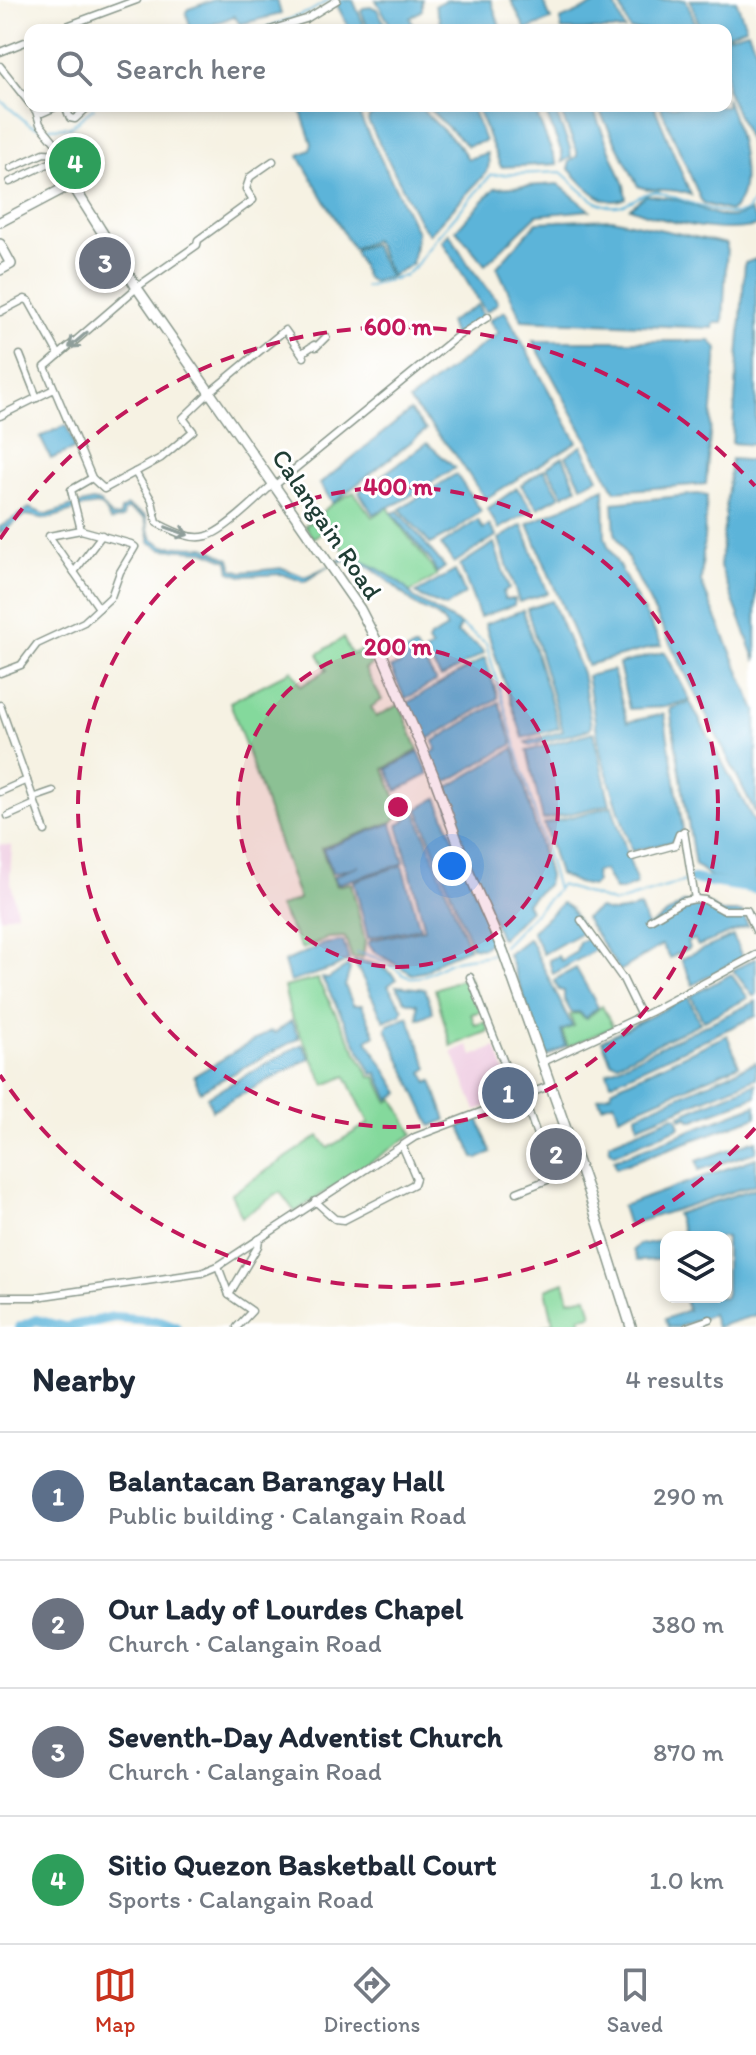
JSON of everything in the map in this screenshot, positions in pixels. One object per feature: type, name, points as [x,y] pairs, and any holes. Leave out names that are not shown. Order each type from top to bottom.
[{"type":"street","points":[[72,24],[137,0]]},
{"type":"street","points":[[290,24],[306,19],[337,0]]},
{"type":"street","points":[[0,52],[24,42]]},
{"type":"street","points":[[0,66],[24,96]]},
{"type":"street","points":[[34,112],[55,140],[60,190]]},
{"type":"street","points":[[68,112],[70,118],[75,119],[83,112]]},
{"type":"street","points":[[11,168],[44,153],[58,156]]},
{"type":"street","points":[[10,182],[58,156]]},
{"type":"street","points":[[273,161],[250,177],[246,189],[253,200],[137,288],[45,367],[92,478],[104,489],[175,449],[192,435],[193,431],[183,418],[285,330],[303,355],[326,337]]},
{"type":"street","points":[[0,222],[98,168]]},
{"type":"street","name":"Calangain Road","points":[[72,184],[137,288],[331,566],[377,642],[503,951],[580,1167],[628,1326]]},
{"type":"street","points":[[0,244],[11,264],[0,270]]},
{"type":"street","points":[[0,312],[25,299],[29,301],[59,355]]},
{"type":"street","points":[[135,472],[152,501],[157,523],[185,535],[200,537],[218,530],[455,338],[488,317]]},
{"type":"street","points":[[20,355],[37,398]]},
{"type":"street","points":[[0,416],[54,389]]},
{"type":"street","points":[[81,530],[70,491],[92,478]]},
{"type":"street","points":[[0,673],[21,665],[37,644],[75,627],[99,608],[114,592],[120,572],[135,547],[81,530],[49,536],[99,608]]},
{"type":"street","points":[[74,572],[102,535]]},
{"type":"street","points":[[0,705],[45,831]]},
{"type":"street","points":[[0,792],[27,780]]},
{"type":"street","points":[[4,817],[53,791]]},
{"type":"street","points":[[632,857],[675,845],[679,834],[684,831],[695,899]]},
{"type":"street","points":[[650,920],[681,902],[705,900],[723,910],[747,910],[756,931]]},
{"type":"street","points":[[581,920],[623,979],[641,1016]]},
{"type":"street","points":[[541,1063],[641,1016],[756,955]]},
{"type":"street","points":[[470,977],[541,1146],[568,1136]]},
{"type":"street","points":[[0,1297],[36,1297],[186,1277],[218,1266],[402,1145],[453,1121],[549,1086]]},
{"type":"street","points":[[315,1201],[335,1219],[344,1220],[414,1184],[416,1178],[402,1145]]},
{"type":"street","points":[[517,1192],[580,1167]]},
{"type":"street","points":[[229,1295],[258,1246],[259,1239]]},
{"type":"street","points":[[218,1266],[229,1295],[252,1311],[237,1327]]},
{"type":"street","points":[[687,1327],[710,1319]]},
{"type":"shaded area","points":[[0,844],[12,846],[10,877],[17,913],[0,918]]},
{"type":"shaded area","points":[[468,1045],[473,1056],[496,1047],[511,1089],[503,1093],[505,1100],[476,1110],[452,1052]]},
{"type":"green space","points":[[354,492],[372,517],[388,507],[437,576],[410,592],[375,567],[347,556],[329,528],[313,538],[305,526],[333,503]]},
{"type":"green space","points":[[343,638],[351,654],[362,650],[372,665],[365,669],[382,700],[371,707],[376,717],[400,704],[418,750],[384,769],[402,813],[392,822],[321,848],[336,886],[351,883],[365,941],[363,957],[352,958],[345,937],[328,938],[302,949],[279,907],[299,899],[230,702],[292,670],[301,686],[327,670],[318,654]]},
{"type":"green space","points":[[468,976],[482,1011],[471,1014],[475,1025],[485,1022],[489,1031],[451,1046],[435,989]]},
{"type":"green space","points":[[317,979],[370,1077],[376,1077],[388,1102],[394,1099],[413,1134],[295,1212],[280,1192],[242,1217],[231,1194],[319,1136],[328,1148],[369,1123],[346,1076],[325,1085],[290,1013],[284,987]]},
{"type":"green space","points":[[602,1006],[613,1027],[568,1047],[562,1031],[574,1026],[570,1015],[578,1013],[586,1019]]},
{"type":"green space","points":[[564,1282],[569,1300],[587,1296],[592,1315],[580,1317],[582,1327],[542,1327],[553,1323],[546,1289]]},
{"type":"water","points":[[214,0],[277,0],[281,14],[240,24],[234,16],[214,24],[189,24],[188,9]]},
{"type":"water","points":[[341,0],[353,0],[363,24],[347,24],[337,5]]},
{"type":"water","points":[[376,0],[422,0],[422,10],[410,18],[412,24],[390,24]]},
{"type":"water","points":[[447,0],[491,0],[499,24],[441,24],[435,5]]},
{"type":"water","points":[[511,0],[543,0],[551,20],[541,24],[523,24]]},
{"type":"water","points":[[605,0],[613,0],[623,24],[561,24],[560,20]]},
{"type":"water","points":[[618,0],[686,0],[696,24],[628,24]]},
{"type":"water","points":[[690,0],[736,0],[746,27],[732,33],[732,24],[699,24]]},
{"type":"water","points":[[363,8],[377,9],[385,24],[366,24],[361,11]]},
{"type":"water","points":[[748,31],[756,49],[756,157],[732,102],[732,35]]},
{"type":"water","points":[[301,112],[362,112],[360,117],[417,232],[412,264],[391,276],[374,240],[353,249],[300,158],[299,155],[310,150],[312,144]]},
{"type":"water","points":[[378,112],[425,112],[468,159],[487,153],[489,163],[486,173],[429,234],[368,121]]},
{"type":"water","points":[[432,112],[473,112],[485,141],[467,146]]},
{"type":"water","points":[[478,112],[535,112],[557,164],[501,167]]},
{"type":"water","points":[[545,112],[555,112],[571,157],[562,162],[562,153]]},
{"type":"water","points":[[561,112],[594,112],[624,185],[626,198],[609,201],[587,188],[569,169],[569,162],[577,156]]},
{"type":"water","points":[[600,112],[656,112],[691,195],[638,186]]},
{"type":"water","points":[[663,112],[731,112],[743,160],[744,177],[738,203],[730,211],[701,200]]},
{"type":"water","points":[[558,184],[590,210],[537,215],[485,265],[456,230],[495,188]]},
{"type":"water","points":[[646,195],[678,200],[722,216],[731,217],[750,211],[756,226],[726,229],[692,226],[630,208]]},
{"type":"water","points":[[612,219],[727,244],[723,323],[714,323],[713,328],[522,320],[497,267],[537,222]]},
{"type":"water","points":[[449,233],[498,303],[486,312],[442,241]]},
{"type":"water","points":[[372,244],[390,277],[372,282],[366,277],[355,253],[356,249]]},
{"type":"water","points":[[756,259],[756,445],[732,443],[745,263]]},
{"type":"water","points":[[478,305],[483,317],[454,337],[449,322]]},
{"type":"water","points":[[505,311],[577,442],[485,499],[455,454],[409,401],[498,333],[489,320]]},
{"type":"water","points":[[533,341],[710,341],[717,348],[706,484],[615,491]]},
{"type":"water","points":[[410,411],[426,430],[333,503],[320,484]]},
{"type":"water","points":[[66,425],[76,448],[51,459],[40,437]]},
{"type":"water","points":[[427,443],[455,468],[400,502],[373,514],[359,492]]},
{"type":"water","points":[[582,446],[598,478],[582,486],[566,456]]},
{"type":"water","points":[[563,457],[577,488],[563,495],[547,467]]},
{"type":"water","points":[[731,459],[756,461],[756,661],[720,566]]},
{"type":"water","points":[[544,469],[560,496],[538,508],[521,485]]},
{"type":"water","points":[[456,474],[481,511],[455,531],[430,544],[400,509]]},
{"type":"water","points":[[517,488],[533,510],[499,529],[487,509]]},
{"type":"water","points":[[604,488],[608,546],[662,645],[587,665],[528,524]]},
{"type":"water","points":[[699,494],[707,496],[701,582],[756,711],[756,814],[615,533],[613,503]]},
{"type":"water","points":[[100,502],[112,517],[120,516],[121,510],[127,506],[146,516],[153,539],[164,546],[205,547],[230,559],[233,569],[243,572],[283,568],[305,577],[329,566],[304,582],[282,574],[242,576],[230,572],[228,561],[204,551],[162,549],[150,542],[145,518],[128,509],[123,518],[110,521],[99,505],[78,508],[77,505]]},
{"type":"water","points":[[75,505],[76,510],[47,519],[26,515],[0,533],[0,527],[29,508],[47,515]]},
{"type":"water","points":[[398,511],[445,567],[437,573],[392,513]]},
{"type":"water","points":[[478,520],[483,529],[489,525],[496,536],[454,563],[441,545]]},
{"type":"water","points":[[522,525],[548,593],[519,602],[499,539]]},
{"type":"water","points":[[494,543],[509,589],[503,592],[504,599],[515,599],[514,605],[480,617],[460,565]]},
{"type":"water","points":[[347,556],[384,572],[414,598],[461,625],[457,633],[484,653],[441,678],[425,652],[432,648],[428,642],[430,638],[447,628],[443,622],[363,565],[341,561],[330,565]]},
{"type":"water","points":[[455,571],[465,594],[446,607],[416,593]]},
{"type":"water","points":[[552,601],[582,673],[591,725],[590,729],[530,746],[526,742],[563,731],[527,609]]},
{"type":"water","points":[[523,610],[559,728],[523,738],[485,624]]},
{"type":"water","points":[[416,648],[436,681],[405,699],[391,668],[400,664],[400,656]]},
{"type":"water","points":[[665,652],[690,700],[665,707],[629,709],[619,664]]},
{"type":"water","points":[[485,658],[498,698],[425,741],[407,703]]},
{"type":"water","points":[[613,670],[627,722],[664,714],[683,829],[675,841],[632,851],[601,755],[587,676]]},
{"type":"water","points":[[499,702],[513,744],[440,786],[428,755],[436,750],[434,741]]},
{"type":"water","points":[[690,702],[756,825],[756,884],[751,886],[711,877],[695,865],[670,709]]},
{"type":"water","points":[[593,732],[610,804],[543,820],[527,751]]},
{"type":"water","points":[[514,748],[549,876],[547,885],[526,903],[530,910],[502,938],[442,791]]},
{"type":"water","points":[[419,752],[429,774],[397,791],[387,769]]},
{"type":"water","points":[[437,798],[494,938],[483,948],[472,947],[418,809]]},
{"type":"water","points":[[612,806],[637,884],[615,890],[604,870],[595,872],[596,882],[592,886],[559,874],[544,824]]},
{"type":"water","points":[[416,812],[469,948],[440,960],[426,971],[412,974],[375,952],[368,944],[371,940],[425,929],[398,825]]},
{"type":"water","points":[[392,823],[404,862],[337,884],[334,876],[359,866],[333,873],[323,849]]},
{"type":"water","points":[[402,865],[420,928],[368,938],[354,881]]},
{"type":"water","points":[[703,901],[721,912],[742,912],[748,926],[698,946],[694,939],[687,942],[689,948],[670,958],[662,945],[620,971],[585,918],[599,908],[614,912],[640,907],[648,927],[683,903]]},
{"type":"water","points":[[562,903],[570,908],[584,931],[543,954],[532,931]]},
{"type":"water","points":[[733,936],[742,957],[693,985],[681,959]]},
{"type":"water","points":[[529,938],[572,1026],[561,1031],[566,1046],[546,1057],[508,954]]},
{"type":"water","points":[[588,938],[595,950],[553,974],[549,960],[558,956],[561,961],[576,952],[579,942]]},
{"type":"water","points":[[343,941],[349,960],[290,982],[284,962],[324,944]]},
{"type":"water","points":[[756,958],[756,995],[753,996],[733,970]]},
{"type":"water","points":[[354,961],[377,966],[396,979],[388,986],[403,1009],[401,1014],[384,1021]]},
{"type":"water","points":[[348,966],[350,969],[345,986],[353,1005],[362,1005],[375,1035],[367,1040],[400,1093],[389,1099],[377,1073],[372,1074],[322,978],[328,979]]},
{"type":"water","points":[[576,968],[598,1007],[586,1018],[579,1012],[571,1012],[564,999],[564,991],[559,990],[554,980]]},
{"type":"water","points":[[731,974],[748,998],[703,1021],[691,996]]},
{"type":"water","points":[[396,986],[425,989],[433,1012],[418,1019],[417,1004],[405,1001]]},
{"type":"water","points":[[688,997],[700,1023],[618,1063],[611,1062],[602,1041]]},
{"type":"water","points":[[756,1001],[756,1016],[611,1083],[607,1072]]},
{"type":"water","points":[[408,1016],[428,1068],[423,1072],[428,1083],[432,1081],[446,1120],[431,1126],[386,1029],[388,1025]]},
{"type":"water","points":[[291,1021],[299,1038],[200,1091],[194,1076],[270,1031],[275,1033]]},
{"type":"water","points":[[727,1035],[739,1065],[619,1117],[614,1102],[602,1106],[598,1098],[611,1093],[611,1089]]},
{"type":"water","points":[[302,1044],[310,1058],[212,1110],[207,1097]]},
{"type":"water","points":[[756,1062],[756,1078],[638,1126],[636,1115]]},
{"type":"water","points":[[756,1083],[756,1096],[694,1120],[688,1116],[682,1119],[680,1115]]},
{"type":"water","points":[[756,1105],[756,1117],[616,1168],[614,1160]]},
{"type":"water","points":[[674,1116],[680,1127],[614,1154],[610,1150],[609,1143]]},
{"type":"water","points":[[478,1118],[491,1152],[478,1159],[474,1157],[459,1125]]},
{"type":"water","points":[[756,1140],[756,1152],[699,1170],[697,1161]]},
{"type":"water","points":[[756,1158],[756,1184],[628,1225],[622,1206]]},
{"type":"water","points":[[756,1188],[756,1315],[716,1327],[712,1314],[678,1327],[668,1327],[665,1319],[688,1310],[686,1303],[732,1303],[732,1231],[682,1231],[676,1214]]},
{"type":"water","points":[[660,1241],[660,1258],[637,1261],[633,1250],[638,1245]]},
{"type":"waterway","points":[[276,24],[309,12],[329,0]]},
{"type":"waterway","points":[[0,100],[30,125],[41,128]]},
{"type":"waterway","points":[[48,128],[70,127],[89,112]]},
{"type":"waterway","points":[[365,287],[404,276],[415,267],[435,239],[491,175],[561,172],[589,197],[609,206],[657,192],[716,211],[738,214],[746,211],[756,196]]},
{"type":"waterway","points":[[462,626],[486,643],[557,889],[560,885],[615,903],[688,880]]},
{"type":"waterway","points":[[693,879],[756,889]]},
{"type":"waterway","points":[[503,946],[557,890]]},
{"type":"waterway","points":[[357,953],[376,958],[404,975],[415,977],[450,962],[489,955],[499,950]]},
{"type":"waterway","points":[[68,1327],[114,1317],[160,1321],[176,1327]]},
{"type":"waterway","points":[[20,1327],[36,1320],[64,1327]]},
{"type":"place","name":"Sitio Quezon Basketball Court","points":[[75,163]]},
{"type":"place","name":"Seventh-Day Adventist Church","points":[[105,263]]},
{"type":"place","name":"Balantacan Barangay Hall","points":[[508,1093]]},
{"type":"place","name":"Our Lady of Lourdes Chapel","points":[[556,1154]]}]
